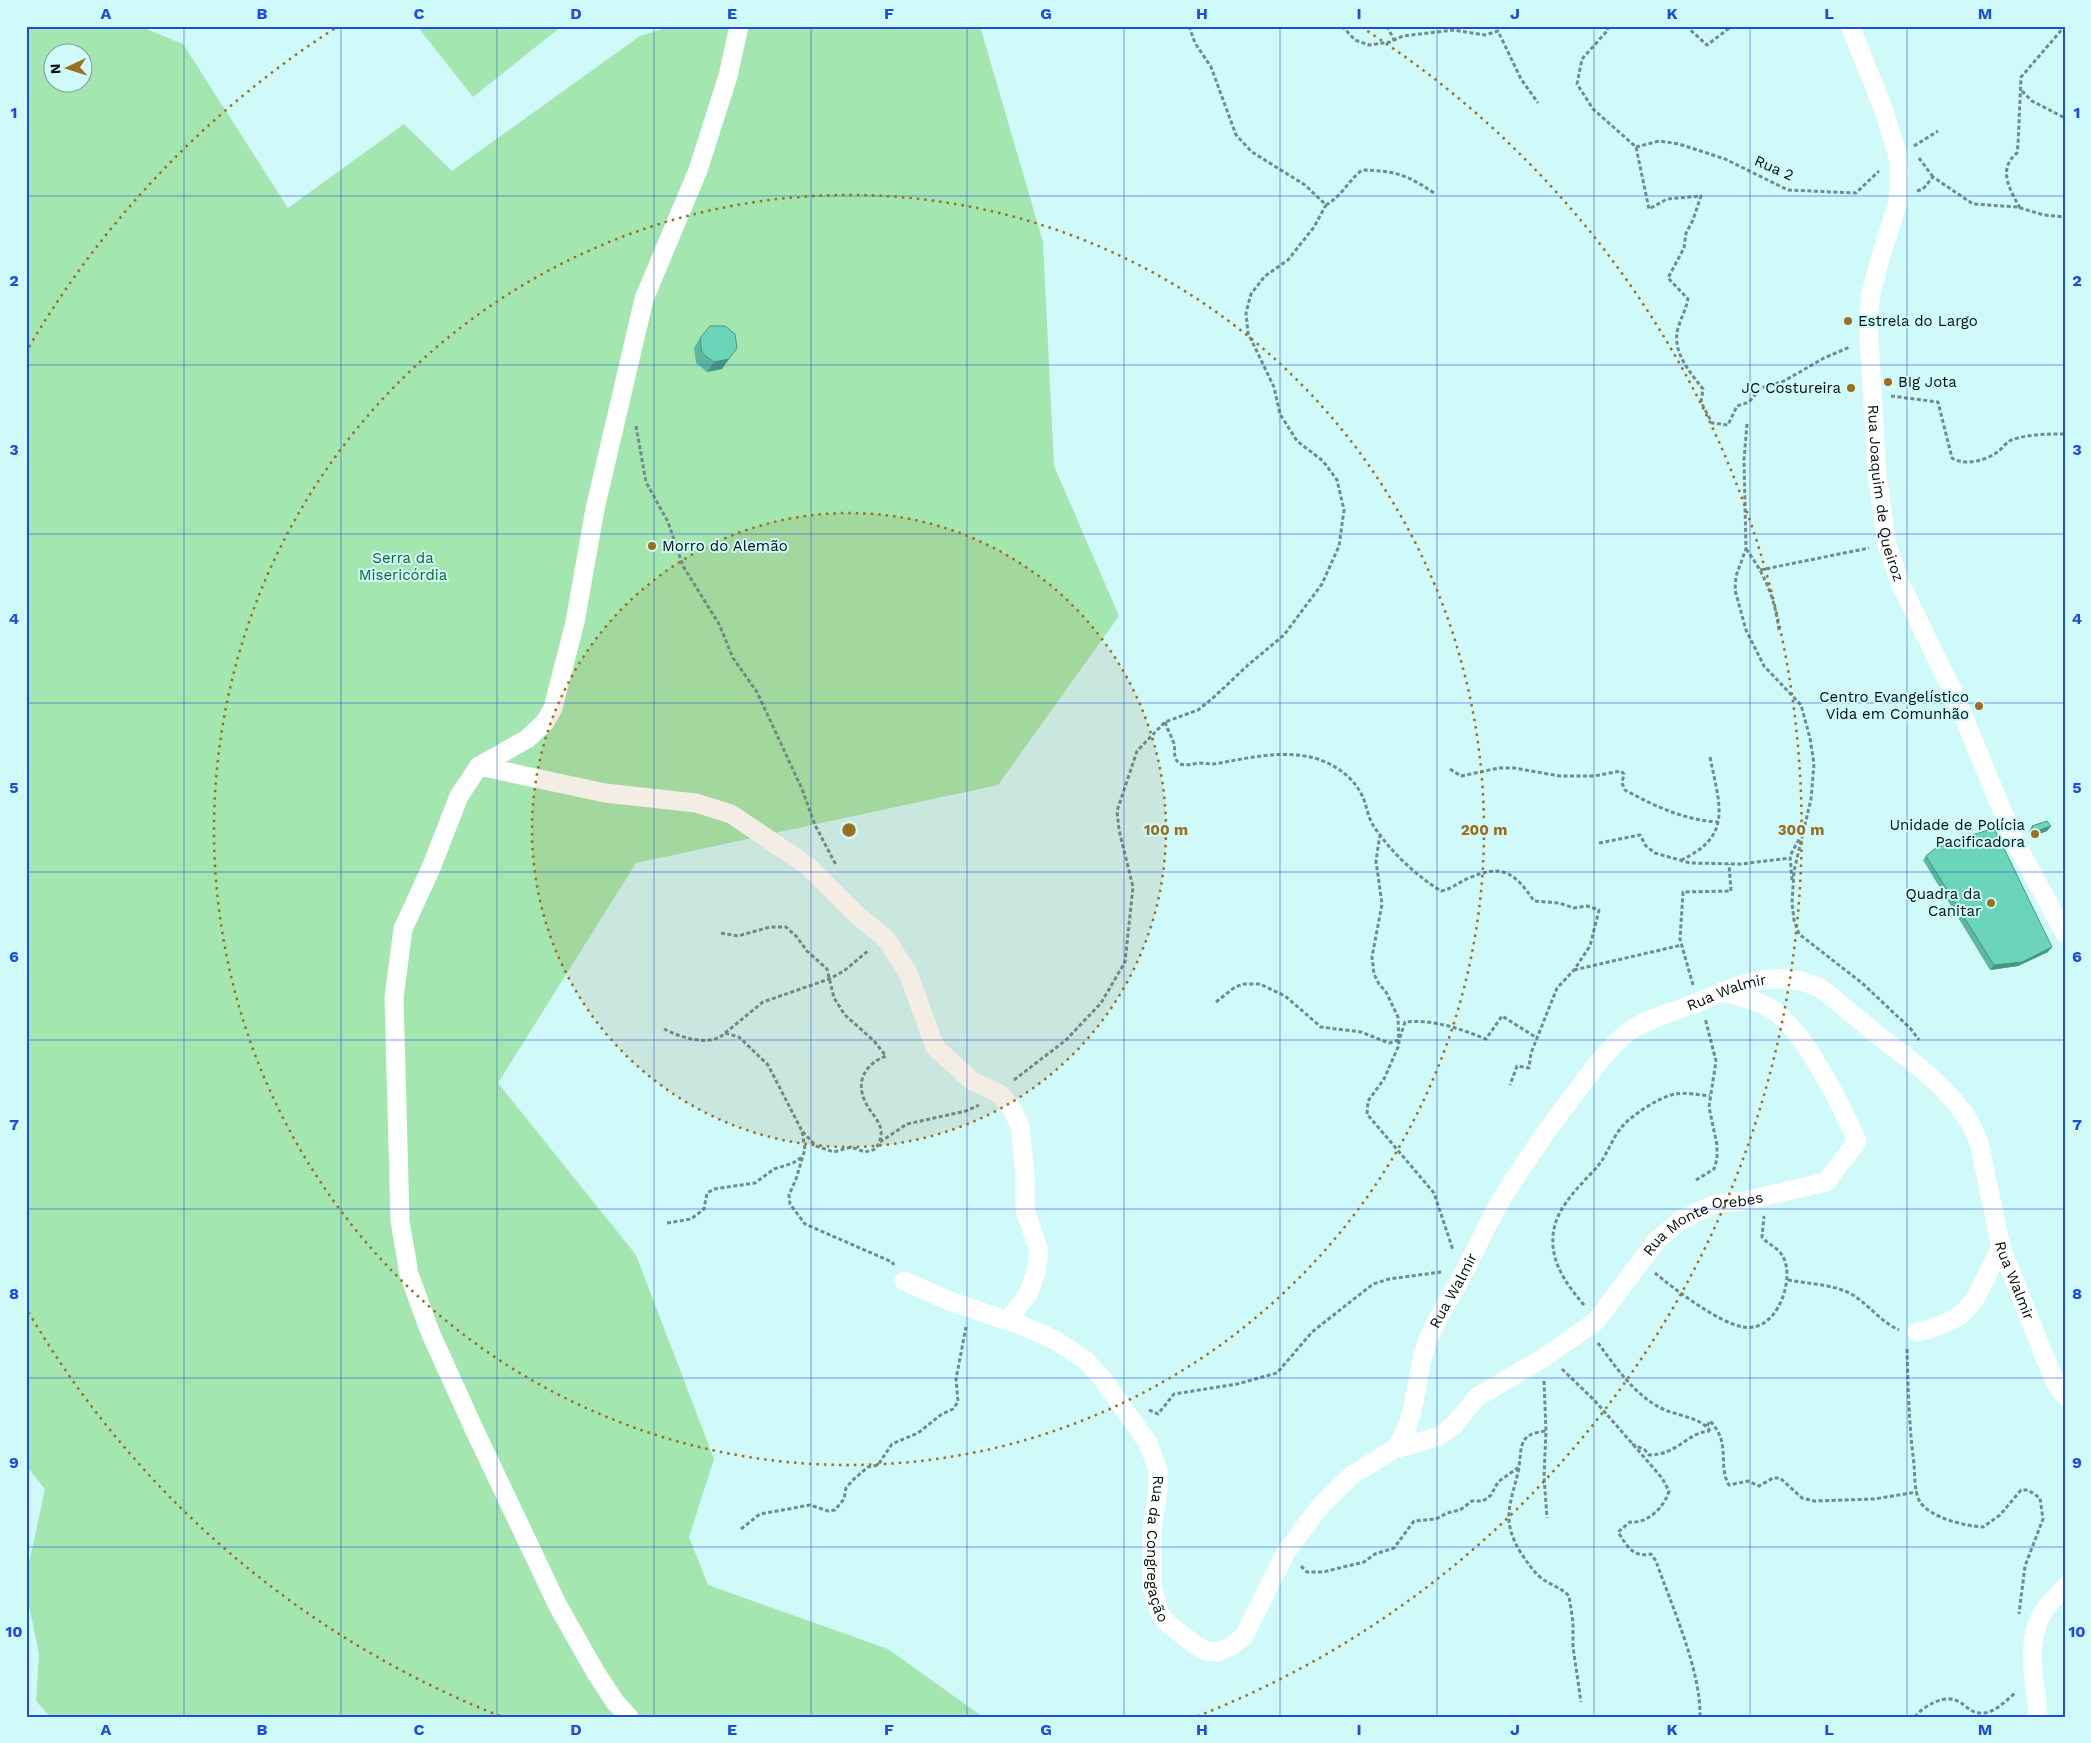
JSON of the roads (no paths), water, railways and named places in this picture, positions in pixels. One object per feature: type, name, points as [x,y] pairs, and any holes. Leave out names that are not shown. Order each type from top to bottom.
[{"type":"street","points":[[629,1717],[615,1702],[596,1673],[558,1606],[430,1332],[409,1274],[400,1221],[394,997],[402,930],[431,868],[460,796],[479,766],[527,739],[545,722],[553,708],[575,622],[596,509],[644,299],[701,161],[728,76],[739,26]]},
{"type":"street","name":"Rua Joaquim de Queiroz","points":[[1850,26],[1883,108],[1898,161],[1899,194],[1871,294],[1869,339],[1878,475],[1887,544],[1900,584],[1955,696],[2015,842],[2065,934]]},
{"type":"street","points":[[479,766],[605,793],[696,803],[731,814],[808,866],[855,913],[887,940],[908,972],[935,1047],[972,1081],[1000,1094],[1012,1109],[1020,1127],[1025,1176],[1025,1210],[1039,1251],[1036,1272],[1028,1294],[1008,1320]]},
{"type":"street","name":"Rua Walmir","points":[[1394,1449],[1402,1439],[1412,1415],[1420,1366],[1428,1340],[1461,1268],[1502,1198],[1546,1131],[1595,1066],[1631,1030],[1723,992],[1765,978],[1790,978],[1810,982],[1836,1000],[1951,1096],[1967,1116],[1976,1136],[1985,1165],[2001,1247],[2056,1384],[2065,1396]]},
{"type":"street","name":"Rua Monte Orebes","points":[[1394,1449],[1438,1437],[1454,1426],[1477,1397],[1546,1357],[1591,1324],[1666,1230],[1702,1208],[1717,1203],[1745,1201],[1826,1182],[1857,1141],[1845,1115],[1806,1048],[1781,1016],[1762,1004],[1723,992]]},
{"type":"street","points":[[1913,1333],[1952,1322],[1968,1309],[2001,1247]]},
{"type":"street","name":"Rua da Congregação","points":[[904,1281],[968,1307],[1008,1320],[1055,1340],[1084,1360],[1102,1378],[1148,1443],[1158,1470],[1158,1490],[1152,1528],[1152,1587],[1160,1614],[1167,1624],[1206,1651],[1217,1652],[1232,1646],[1244,1636],[1255,1618],[1286,1552],[1321,1505],[1351,1476],[1394,1449]]},
{"type":"street","points":[[2038,1717],[2033,1675],[2033,1644],[2043,1613],[2065,1587]]},
{"type":"place","name":"Estrela do Largo","points":[[1848,321]]},
{"type":"place","name":"BIg Jota","points":[[1888,382]]},
{"type":"place","name":"JC Costureira","points":[[1851,388]]},
{"type":"place","name":"Morro do Alemão","points":[[652,546]]},
{"type":"place","name":"Centro Evangelístico Vida em Comunhão","points":[[1979,706]]},
{"type":"place","name":"Unidade de Polícia Pacificadora","points":[[2035,834]]},
{"type":"place","name":"Quadra da Canitar","points":[[1991,903]]},
{"type":"park label","name":"Serra da Misericórdia","points":[[403,566]]}]
